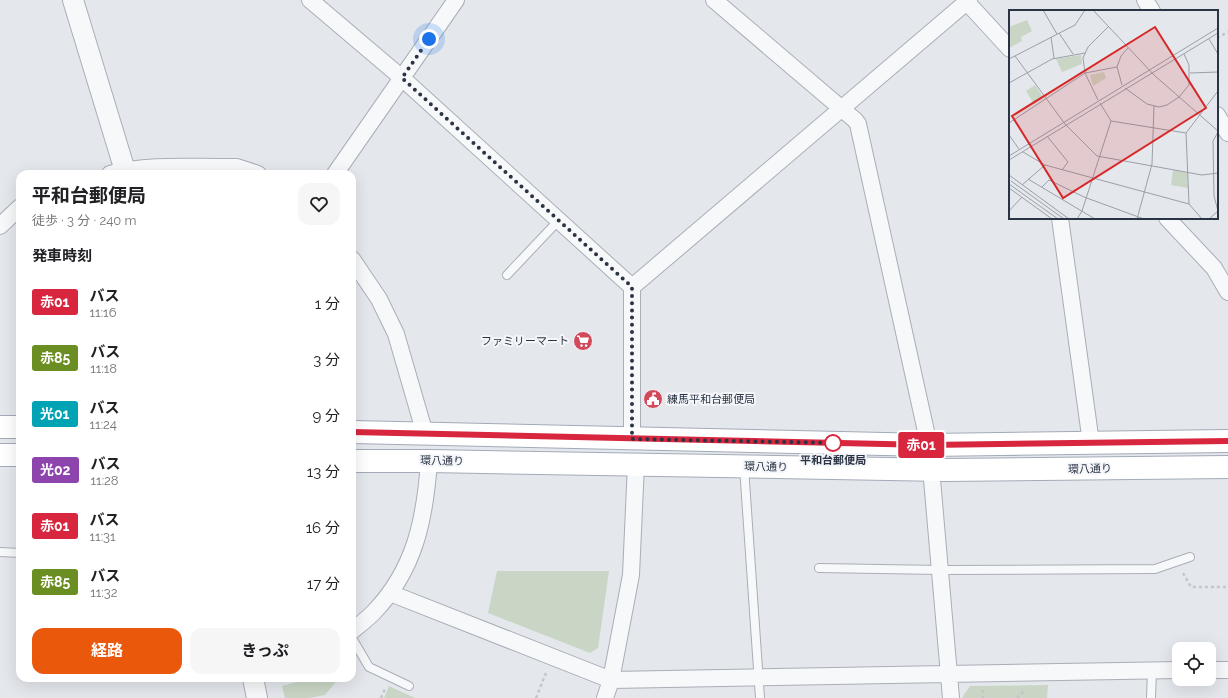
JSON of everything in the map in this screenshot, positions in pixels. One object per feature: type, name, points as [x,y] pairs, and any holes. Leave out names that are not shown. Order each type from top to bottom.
[{"type":"main road","points":[[0,427],[16,427]]},
{"type":"main road","points":[[356,432],[928,445],[1228,441]]},
{"type":"main road","points":[[0,455],[16,455]]},
{"type":"main road","name":"環八通り","points":[[356,461],[636,464],[932,470],[1228,467]]},
{"type":"street","points":[[73,0],[119,170]]},
{"type":"street","points":[[310,0],[402,78],[632,287],[632,439]]},
{"type":"street","points":[[338,170],[456,0]]},
{"type":"street","points":[[714,0],[858,124],[928,445],[932,470],[951,698]]},
{"type":"street","points":[[1145,0],[1151,10]]},
{"type":"street","points":[[632,287],[967,1],[1009,48]]},
{"type":"street","points":[[1218,117],[1228,133]]},
{"type":"street","points":[[132,170],[140,168],[226,167],[237,167],[246,170]]},
{"type":"street","points":[[0,226],[16,211]]},
{"type":"street","points":[[1060,219],[1091,443]]},
{"type":"street","points":[[1168,219],[1221,267],[1228,292]]},
{"type":"street","points":[[356,265],[379,299],[396,334],[425,434]]},
{"type":"street","points":[[356,628],[373,613],[390,593],[407,564],[418,536],[426,495],[429,461]]},
{"type":"street","points":[[605,698],[611,680],[631,575],[636,464]]},
{"type":"street","points":[[390,593],[611,680],[1172,670]]},
{"type":"street","points":[[1216,670],[1228,670]]},
{"type":"street","points":[[254,682],[257,698]]},
{"type":"lane","points":[[507,275],[559,220]]},
{"type":"lane","points":[[744,466],[760,698]]},
{"type":"lane","points":[[0,552],[16,553]]},
{"type":"lane","points":[[819,568],[940,570],[1155,569],[1190,557]]},
{"type":"lane","points":[[356,645],[369,667],[409,686]]},
{"type":"lane","points":[[1151,698],[1152,671]]},
{"type":"path","points":[[1218,37],[1228,32]]},
{"type":"path","points":[[1178,562],[1191,587],[1228,588]]},
{"type":"path","points":[[536,698],[553,657]]},
{"type":"green space","points":[[497,571],[609,571],[598,648],[590,653],[488,613]]},
{"type":"green space","points":[[297,682],[336,682],[325,695],[309,698],[285,698],[282,686]]},
{"type":"green space","points":[[1048,685],[1047,698],[963,698],[970,686]]},
{"type":"green space","points":[[389,686],[415,698],[384,698]]},
{"type":"bus line","name":"赤01","points":[[356,432],[928,445],[1228,441]]},
{"type":"place","name":"ファミリーマート","points":[[583,341]]},
{"type":"place","name":"練馬平和台郵便局","points":[[653,399]]},
{"type":"place","name":"平和台郵便局","points":[[833,443]]},
{"type":"route","points":[[429,39],[402,78],[632,287],[632,439],[839,443],[833,443]]}]
